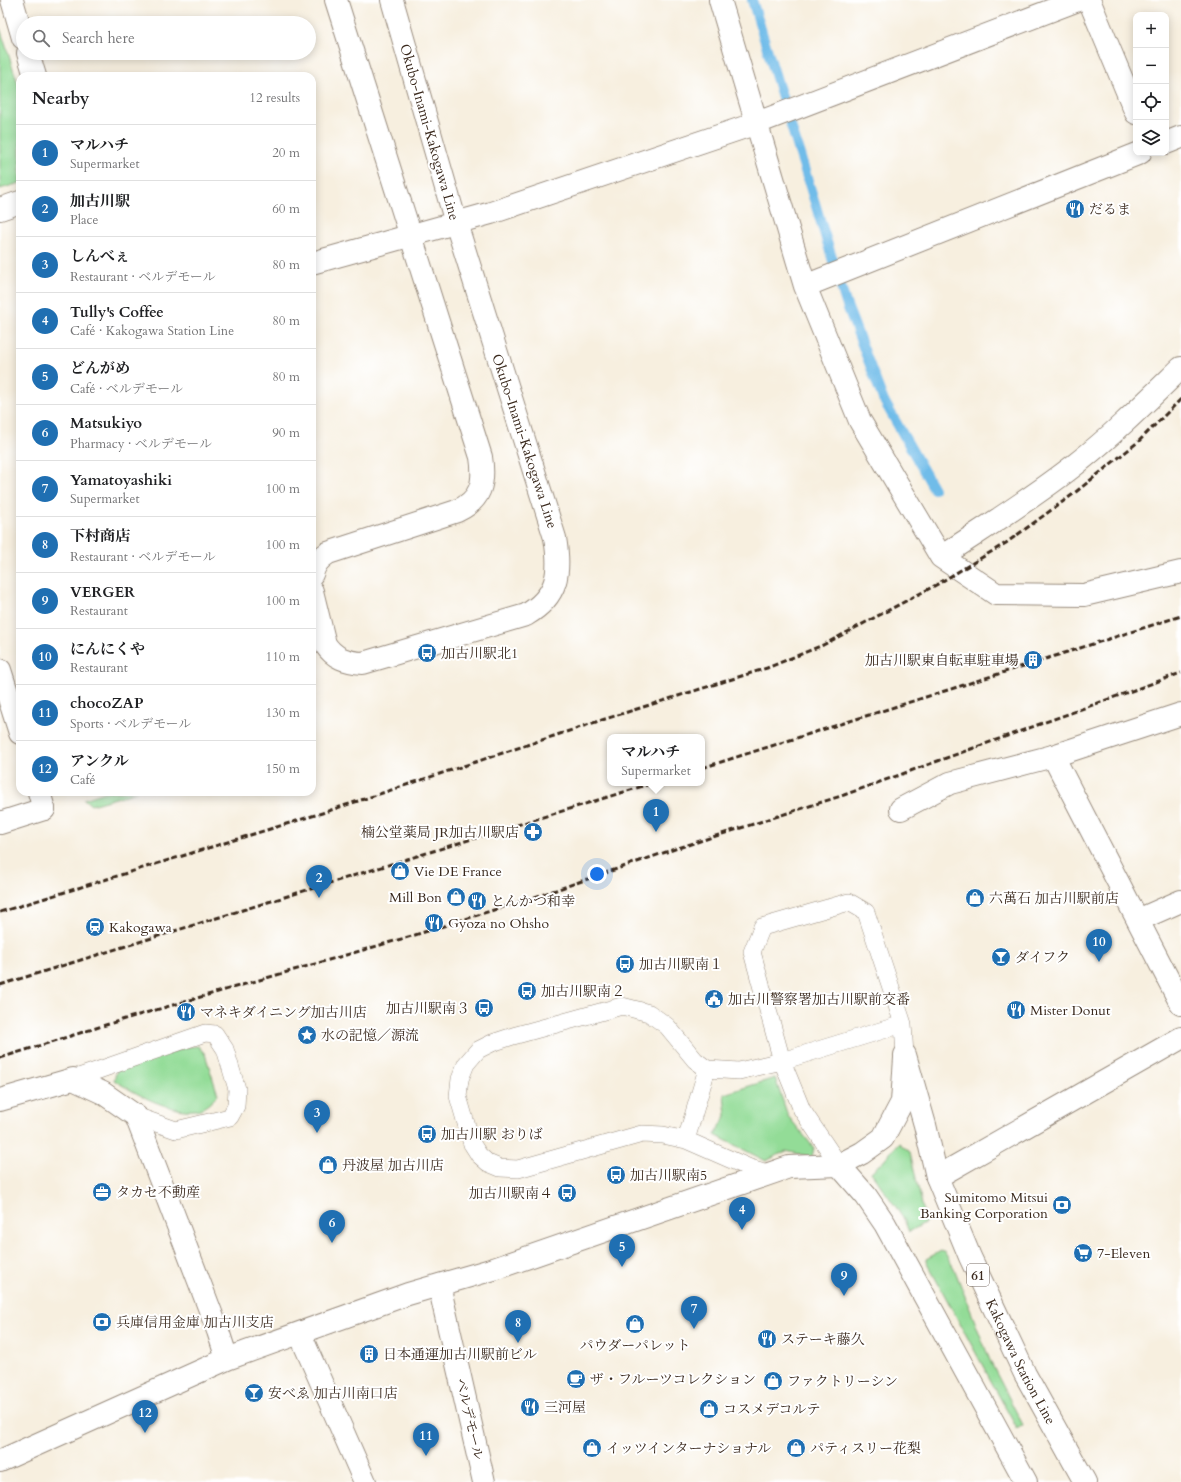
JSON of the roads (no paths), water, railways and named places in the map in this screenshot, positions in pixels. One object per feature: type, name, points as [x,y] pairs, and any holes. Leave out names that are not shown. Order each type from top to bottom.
[{"type":"street","points":[[12,0],[17,16]]},
{"type":"street","points":[[316,563],[320,558],[328,553],[457,512],[468,506],[474,500],[483,477],[481,457],[336,0]]},
{"type":"street","name":"Okubo-Inami-Kakogawa Line","points":[[316,607],[325,644],[329,651],[348,662],[362,663],[526,615],[548,598],[555,583],[558,569],[555,538],[456,223],[392,0]]},
{"type":"street","points":[[720,0],[805,286],[860,421],[941,557],[996,594],[1084,595],[1181,572]]},
{"type":"street","points":[[316,262],[491,213],[757,123],[1078,0]]},
{"type":"street","points":[[1089,0],[1133,106]]},
{"type":"street","points":[[30,60],[33,72]]},
{"type":"street","points":[[1169,142],[1181,137]]},
{"type":"street","points":[[805,286],[1133,156]]},
{"type":"street","points":[[0,209],[16,203]]},
{"type":"street","points":[[941,557],[1076,464],[1139,409],[1181,368]]},
{"type":"street","points":[[0,670],[16,720]]},
{"type":"street","points":[[901,809],[950,783],[1053,756],[1181,714]]},
{"type":"street","points":[[1053,756],[1181,1004]]},
{"type":"street","points":[[0,822],[41,801]]},
{"type":"street","points":[[1138,920],[1181,901]]},
{"type":"street","points":[[937,1177],[1181,1038]]},
{"type":"street","points":[[0,1461],[227,1360],[408,1294],[494,1269],[789,1167],[839,1165],[862,1153],[883,1138],[902,1102],[905,1055]]},
{"type":"street","name":"Kakogawa Station Line","points":[[905,1055],[925,1125],[937,1177],[970,1257],[1025,1374],[1085,1482]]},
{"type":"street","points":[[0,1100],[73,1079],[103,1093],[136,1116],[218,1331],[227,1360]]},
{"type":"street","points":[[839,1165],[866,1196],[885,1224],[1026,1482]]},
{"type":"street","name":"ベルデモール","points":[[439,1285],[484,1482]]},
{"type":"street","points":[[300,1334],[365,1482]]},
{"type":"lane","points":[[839,1165],[802,1110],[782,1061],[752,952],[762,927],[849,902],[866,912],[903,1024],[905,1055]]},
{"type":"lane","points":[[771,1174],[750,1168],[686,1140],[663,1135],[642,1134],[518,1169],[500,1168],[488,1163],[479,1155],[472,1144],[458,1096],[460,1079],[466,1064],[478,1050],[492,1043],[622,1006],[649,1013],[667,1026],[695,1060],[707,1068],[739,1071],[782,1061],[903,1024]]},
{"type":"lane","points":[[73,1079],[205,1033],[215,1034],[225,1049],[237,1089],[236,1106],[230,1117],[176,1130],[136,1116]]},
{"type":"lane","points":[[686,1140],[707,1068]]},
{"type":"waterway","points":[[752,0],[846,303],[883,399],[934,489]]},
{"type":"railway","points":[[0,912],[322,813],[602,720],[767,668],[823,645],[936,585],[1006,543],[1072,495],[1138,442],[1181,399]]},
{"type":"railway","points":[[705,767],[1181,616]]},
{"type":"railway","points":[[0,1058],[128,1018],[415,935],[547,893],[672,850],[844,795],[1181,673]]},
{"type":"railway","points":[[0,985],[643,786]]},
{"type":"place","name":"だるま","points":[[1075,209]]},
{"type":"place","name":"加古川駅北1","points":[[427,653]]},
{"type":"place","name":"加古川駅東自転車駐車場","points":[[1033,660]]},
{"type":"place","name":"楠公堂薬局 JR加古川駅店","points":[[533,832]]},
{"type":"place","name":"マルハチ","points":[[656,832]]},
{"type":"place","name":"Vie DE France","points":[[400,871]]},
{"type":"place","name":"Mill Bon","points":[[456,897]]},
{"type":"place","name":"加古川駅","points":[[319,898]]},
{"type":"place","name":"六萬石 加古川駅前店","points":[[975,898]]},
{"type":"place","name":"とんかつ和幸","points":[[477,901]]},
{"type":"place","name":"Gyoza no Ohsho","points":[[434,923]]},
{"type":"place","name":"Kakogawa","points":[[95,927]]},
{"type":"place","name":"ダイフク","points":[[1001,957]]},
{"type":"place","name":"にんにくや","points":[[1099,962]]},
{"type":"place","name":"加古川駅南１","points":[[625,964]]},
{"type":"place","name":"加古川駅南２","points":[[527,991]]},
{"type":"place","name":"加古川警察署加古川駅前交番","points":[[714,999]]},
{"type":"place","name":"加古川駅南３","points":[[484,1008]]},
{"type":"place","name":"Mister Donut","points":[[1016,1010]]},
{"type":"place","name":"マネキダイニング加古川店","points":[[186,1012]]},
{"type":"place","name":"水の記憶／源流","points":[[307,1035]]},
{"type":"place","name":"しんべぇ","points":[[317,1133]]},
{"type":"place","name":"加古川駅 おりば","points":[[427,1134]]},
{"type":"place","name":"丹波屋 加古川店","points":[[328,1165]]},
{"type":"place","name":"加古川駅南5","points":[[616,1175]]},
{"type":"place","name":"タカセ不動産","points":[[102,1192]]},
{"type":"place","name":"加古川駅南４","points":[[567,1193]]},
{"type":"place","name":"Sumitomo Mitsui Banking Corporation","points":[[1062,1205]]},
{"type":"place","name":"Tully's Coffee","points":[[742,1230]]},
{"type":"place","name":"Matsukiyo","points":[[332,1243]]},
{"type":"place","name":"7-Eleven","points":[[1083,1253]]},
{"type":"place","name":"どんがめ","points":[[622,1267]]},
{"type":"place","name":"VERGER","points":[[844,1296]]},
{"type":"place","name":"兵庫信用金庫 加古川支店","points":[[102,1322]]},
{"type":"place","name":"パウダーパレット","points":[[635,1324]]},
{"type":"place","name":"Yamatoyashiki","points":[[694,1329]]},
{"type":"place","name":"ステーキ藤久","points":[[767,1339]]},
{"type":"place","name":"下村商店","points":[[518,1343]]},
{"type":"place","name":"日本通運加古川駅前ビル","points":[[369,1354]]},
{"type":"place","name":"ザ・フルーツコレクション","points":[[576,1379]]},
{"type":"place","name":"ファクトリーシン","points":[[773,1381]]},
{"type":"place","name":"安べゑ 加古川南口店","points":[[254,1393]]},
{"type":"place","name":"三河屋","points":[[530,1407]]},
{"type":"place","name":"コスメデコルテ","points":[[709,1409]]},
{"type":"place","name":"アンクル","points":[[145,1433]]},
{"type":"place","name":"イッツインターナショナル","points":[[592,1448]]},
{"type":"place","name":"パティスリー花梨","points":[[796,1448]]},
{"type":"place","name":"chocoZAP","points":[[426,1456]]}]
